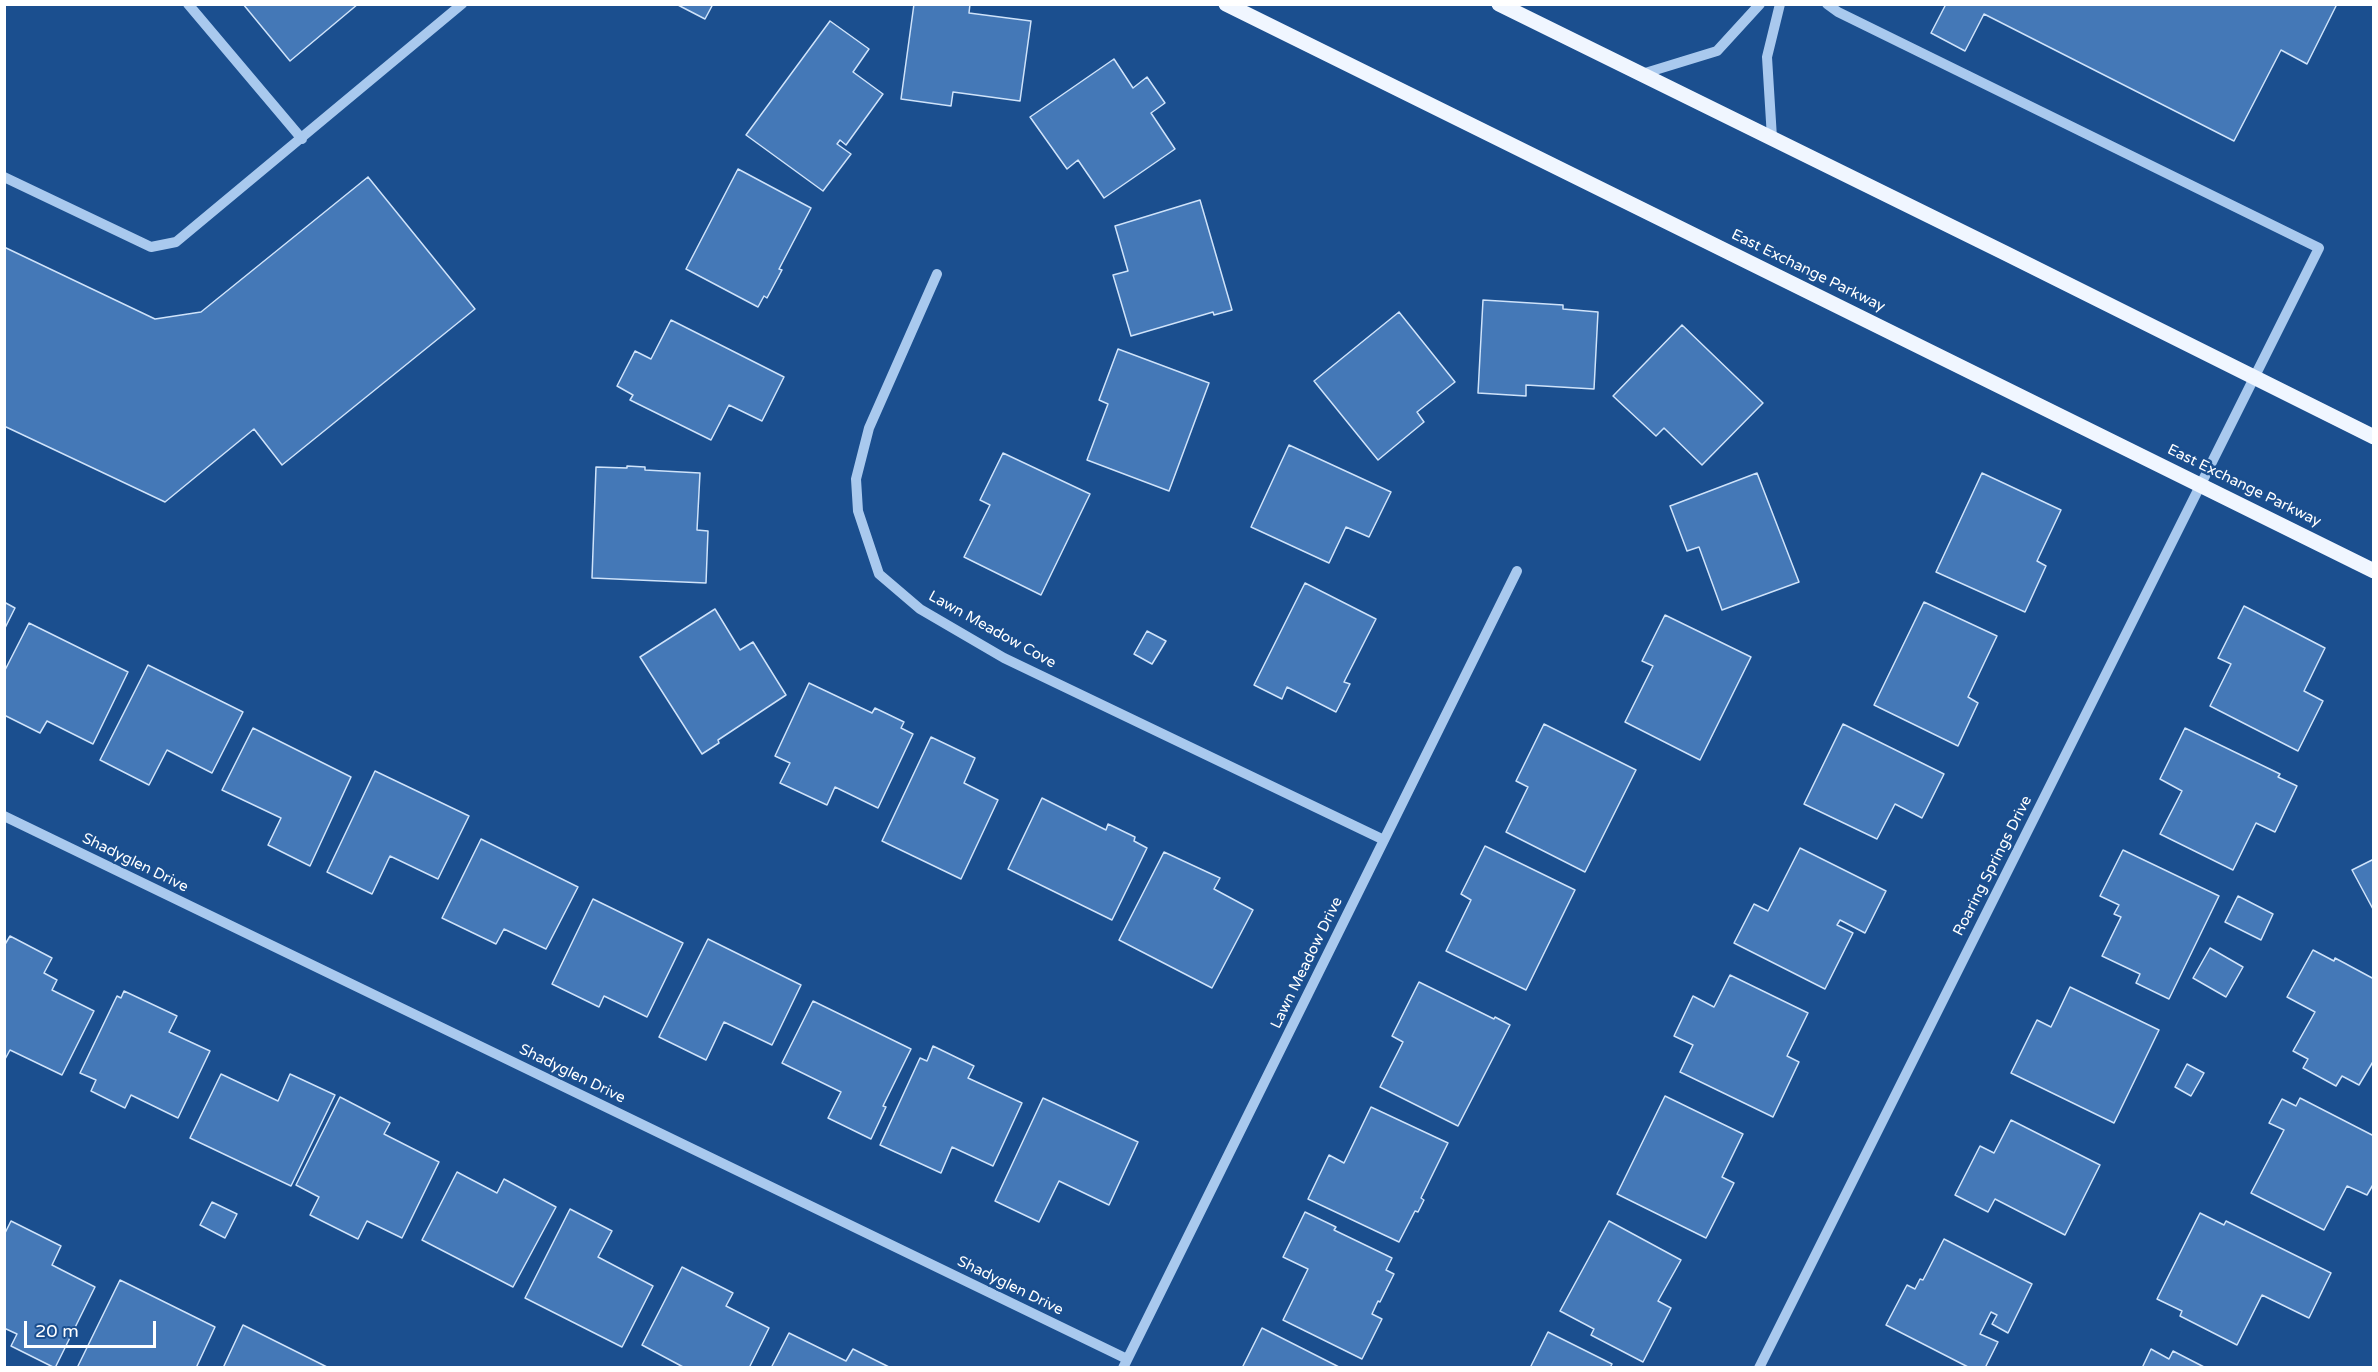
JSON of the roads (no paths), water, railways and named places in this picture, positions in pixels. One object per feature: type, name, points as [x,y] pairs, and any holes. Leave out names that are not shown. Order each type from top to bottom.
[{"type":"main road","name":"East Exchange Parkway","points":[[1226,4],[2373,571]]},
{"type":"main road","points":[[1499,4],[2373,437]]},
{"type":"street","points":[[188,4],[302,139]]},
{"type":"street","points":[[4,177],[151,247],[176,242],[462,4]]},
{"type":"street","points":[[1642,74],[1717,51],[1760,4]]},
{"type":"street","points":[[1772,138],[1767,57],[1780,4]]},
{"type":"street","name":"Roaring Springs Drive","points":[[1759,1368],[2319,248],[1839,12],[1827,4]]},
{"type":"street","name":"Lawn Meadow Cove","points":[[937,274],[869,428],[856,479],[858,511],[879,574],[920,609],[1004,658],[1384,840]]},
{"type":"street","name":"Lawn Meadow Drive","points":[[1125,1363],[1517,571]]},
{"type":"street","name":"Shadyglen Drive","points":[[4,816],[1125,1363]]}]
